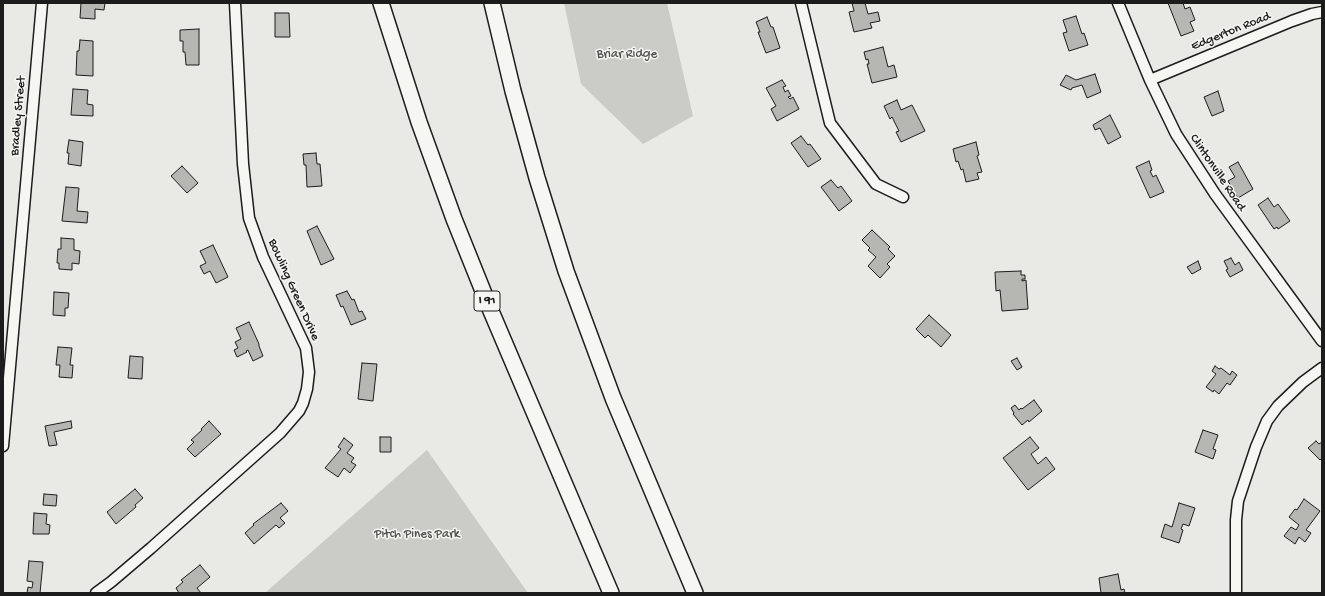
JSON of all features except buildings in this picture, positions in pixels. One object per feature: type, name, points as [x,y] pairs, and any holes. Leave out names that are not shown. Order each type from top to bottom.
[{"type":"highway","name":"I 91","points":[[381,3],[419,122],[454,220],[611,593]]},
{"type":"highway","points":[[492,3],[531,158],[568,278],[613,398],[695,593]]},
{"type":"street","name":"Bradley Street","points":[[3,446],[42,3]]},
{"type":"street","name":"Bowling Green Drive","points":[[96,593],[151,548],[280,433],[303,404],[307,389],[309,372],[306,348],[263,257],[249,218],[243,164],[235,3]]},
{"type":"street","points":[[801,3],[830,123],[876,184],[902,197]]},
{"type":"street","name":"Clintonville Road","points":[[1118,3],[1150,80],[1176,134],[1195,165],[1322,341]]},
{"type":"street","name":"Edgerton Road","points":[[1150,80],[1292,21],[1322,12]]},
{"type":"street","points":[[1236,593],[1236,520],[1238,501],[1256,447],[1267,421],[1278,406],[1303,382],[1322,368]]},
{"type":"green space","name":"Briar Ridge","points":[[564,3],[667,3],[693,116],[643,144],[581,84]]},
{"type":"green space","name":"Pitch Pines Park","points":[[427,450],[528,593],[265,593]]}]
